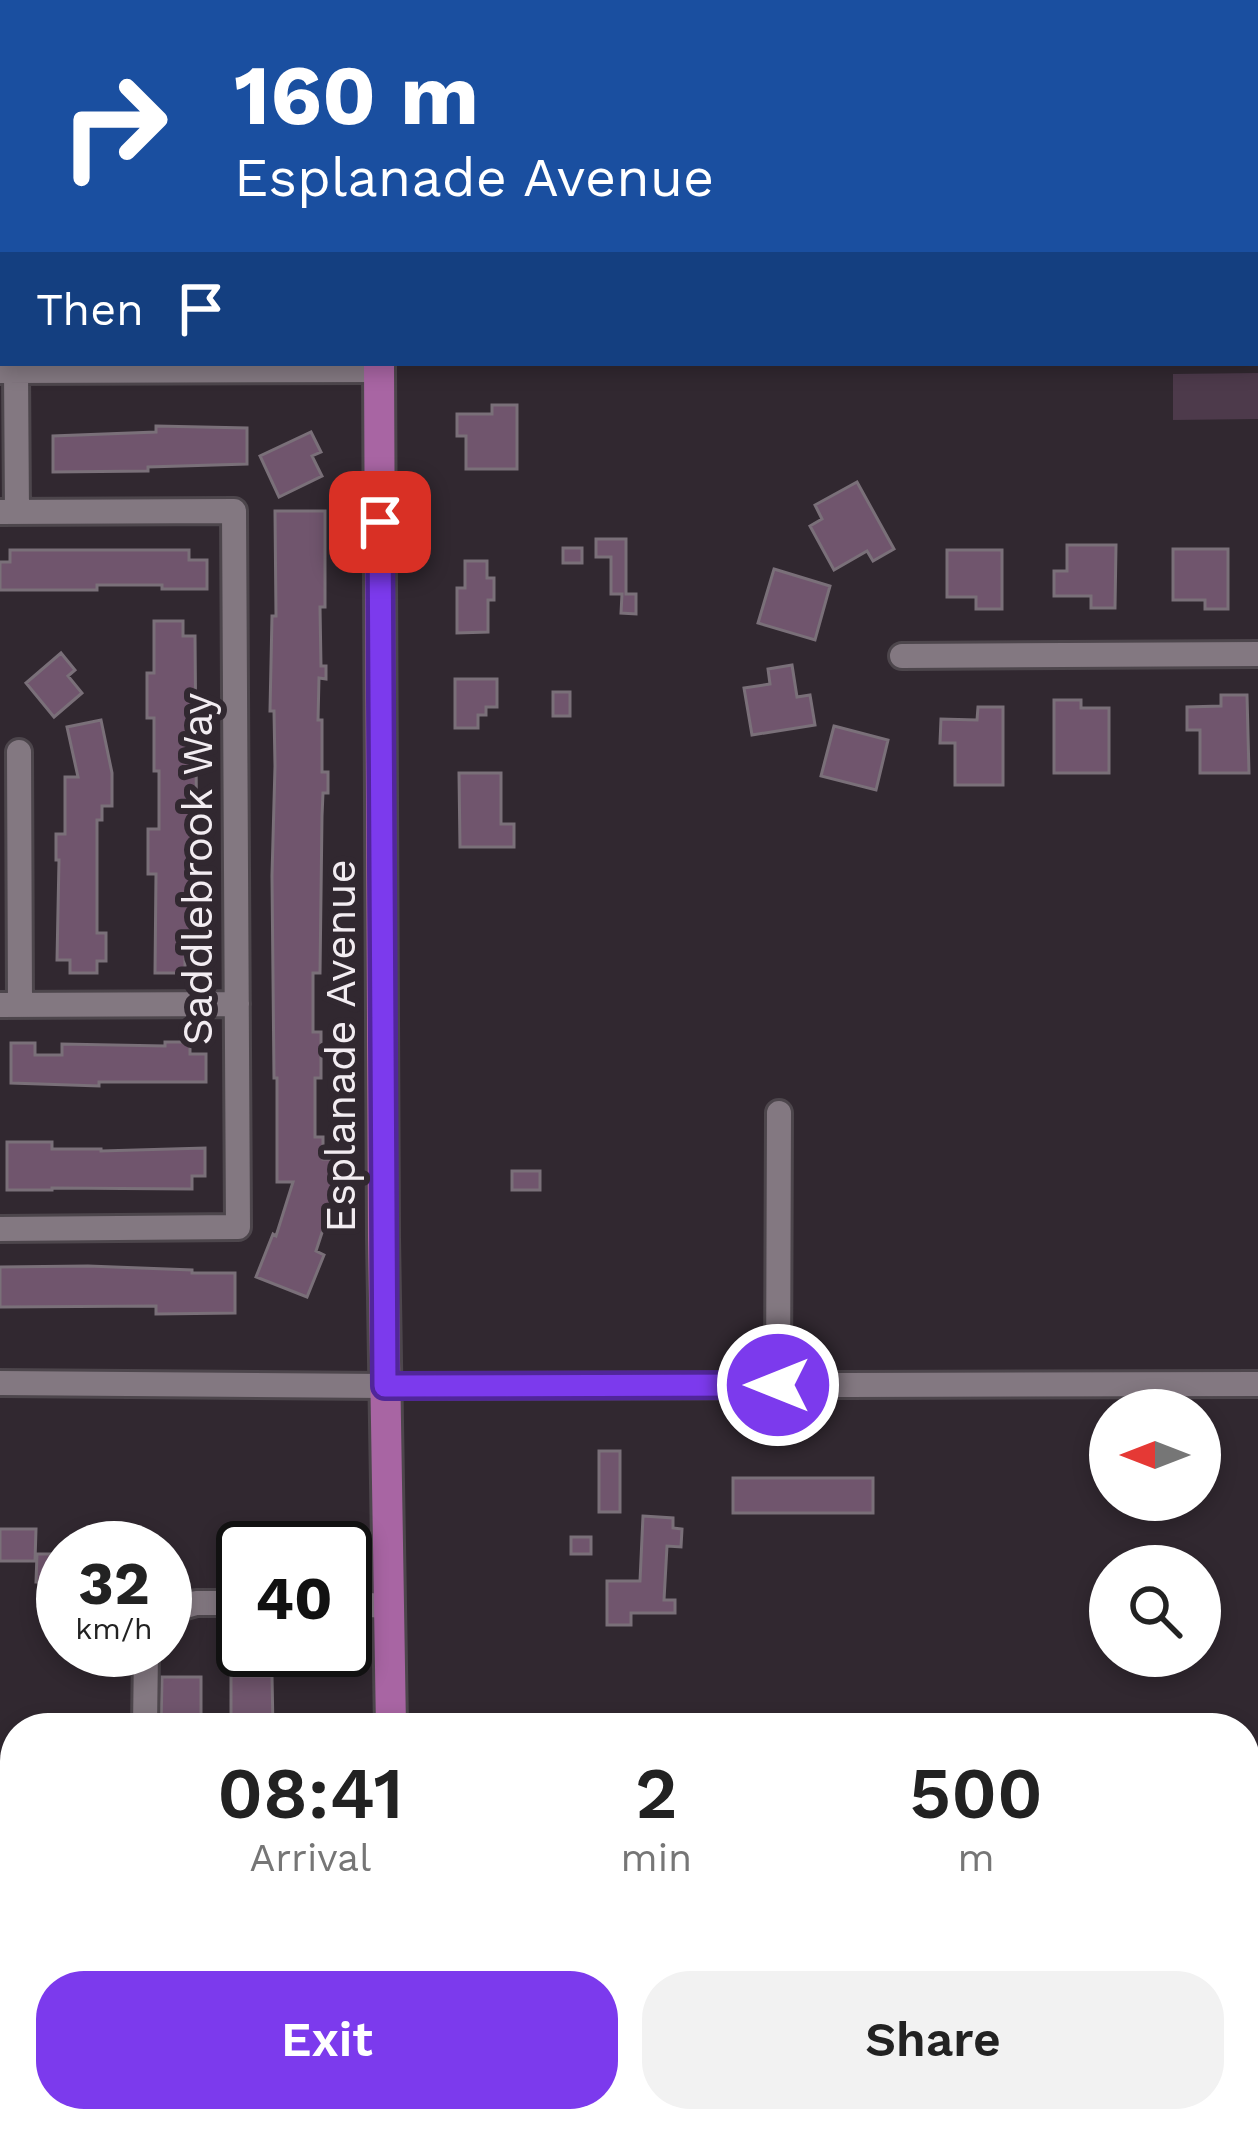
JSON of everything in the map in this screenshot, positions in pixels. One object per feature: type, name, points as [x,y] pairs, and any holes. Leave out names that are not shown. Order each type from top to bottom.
[{"type":"main road","name":"Esplanade Avenue","points":[[379,366],[391,1713]]},
{"type":"street","points":[[9,512],[8,371],[379,366]]},
{"type":"street","name":"Saddlebrook Way","points":[[0,1229],[238,1227],[234,511],[9,512]]},
{"type":"street","points":[[902,656],[1258,654]]},
{"type":"street","points":[[19,752],[10,1005],[237,1004]]},
{"type":"street","points":[[778,1385],[779,1113]]},
{"type":"street","points":[[0,1383],[1258,1384]]},
{"type":"street","points":[[372,1605],[390,1606]]},
{"type":"street","points":[[145,1713],[146,1677]]},
{"type":"shaded area","points":[[1258,373],[1258,419],[1173,420],[1173,374]]},
{"type":"building","points":[[492,405],[517,405],[517,469],[466,469],[466,436],[457,436],[457,414],[492,414]]},
{"type":"building","points":[[156,426],[247,428],[247,464],[53,472],[53,436],[156,432]]},
{"type":"building","points":[[311,432],[321,452],[312,456],[322,476],[279,497],[260,456]]},
{"type":"building","points":[[857,482],[894,549],[873,561],[867,551],[834,570],[810,526],[822,519],[815,505]]},
{"type":"building","points":[[275,511],[325,511],[325,607],[320,607],[321,666],[326,666],[326,679],[319,678],[318,720],[322,720],[322,772],[328,772],[328,793],[323,793],[320,973],[313,973],[313,1032],[321,1032],[315,1137],[323,1137],[323,1159],[335,1159],[335,1193],[316,1251],[324,1255],[307,1297],[256,1277],[273,1234],[276,1236],[293,1182],[277,1182],[274,1078],[275,766],[274,711],[270,711],[272,616],[276,616]]},
{"type":"building","points":[[596,539],[626,539],[626,594],[636,594],[636,614],[621,613],[622,594],[611,594],[611,557],[596,557]]},
{"type":"building","points":[[1067,545],[1116,545],[1115,608],[1091,608],[1091,596],[1054,596],[1054,571],[1067,571]]},
{"type":"building","points":[[563,548],[582,548],[582,563],[563,563]]},
{"type":"building","points":[[1173,549],[1228,549],[1228,609],[1205,609],[1205,600],[1173,600]]},
{"type":"building","points":[[10,550],[189,550],[189,560],[207,560],[207,589],[97,585],[97,590],[0,590],[0,562],[10,562]]},
{"type":"building","points":[[947,550],[1002,550],[1002,609],[976,609],[976,597],[947,597]]},
{"type":"building","points":[[465,561],[487,561],[487,578],[494,578],[488,632],[457,633],[457,588],[465,588]]},
{"type":"building","points":[[774,569],[830,586],[815,640],[758,623]]},
{"type":"building","points":[[154,621],[183,621],[183,636],[195,636],[197,874],[193,874],[193,933],[197,933],[197,959],[185,959],[185,973],[155,973],[156,874],[148,874],[148,829],[159,829],[159,771],[154,771],[154,718],[147,718],[147,673],[154,673]]},
{"type":"building","points":[[61,653],[75,670],[68,676],[82,693],[54,717],[26,683]]},
{"type":"building","points":[[792,665],[797,697],[810,695],[815,725],[752,735],[744,688],[770,684],[768,669]]},
{"type":"building","points":[[455,679],[497,679],[497,707],[486,707],[486,715],[478,715],[478,728],[455,728]]},
{"type":"building","points":[[553,692],[570,692],[570,716],[553,716]]},
{"type":"building","points":[[1221,695],[1247,695],[1249,773],[1200,773],[1200,730],[1187,730],[1187,707],[1221,706]]},
{"type":"building","points":[[1054,700],[1081,700],[1081,708],[1109,708],[1109,773],[1054,773]]},
{"type":"building","points":[[978,707],[1003,707],[1003,785],[955,785],[955,743],[940,743],[941,719],[977,720]]},
{"type":"building","points":[[101,720],[112,773],[112,806],[102,806],[102,820],[97,820],[97,933],[106,933],[106,961],[97,961],[97,973],[70,973],[70,960],[57,960],[56,834],[65,834],[65,777],[78,777],[67,727]]},
{"type":"building","points":[[834,726],[888,740],[876,790],[821,776]]},
{"type":"building","points":[[459,773],[501,773],[501,824],[514,824],[514,847],[460,847]]},
{"type":"building","points":[[165,1042],[190,1042],[190,1054],[206,1054],[206,1082],[11,1083],[11,1043],[35,1043],[35,1055],[62,1055],[62,1044],[165,1046]]},
{"type":"building","points":[[7,1142],[52,1142],[52,1149],[101,1151],[205,1148],[205,1176],[192,1176],[192,1189],[7,1190]]},
{"type":"building","points":[[512,1171],[540,1171],[540,1190],[512,1190]]},
{"type":"building","points":[[0,1267],[235,1273],[235,1313],[156,1314],[156,1306],[0,1307]]},
{"type":"building","points":[[599,1451],[620,1451],[620,1512],[599,1512]]},
{"type":"building","points":[[733,1478],[873,1478],[873,1513],[733,1513]]},
{"type":"building","points":[[643,1516],[673,1518],[673,1528],[682,1529],[681,1547],[667,1546],[664,1600],[675,1600],[675,1613],[631,1613],[631,1625],[607,1625],[607,1581],[640,1581]]},
{"type":"building","points":[[0,1529],[36,1529],[35,1561],[0,1561]]},
{"type":"building","points":[[571,1537],[591,1537],[591,1554],[571,1554]]},
{"type":"building","points":[[162,1677],[201,1677],[201,1713],[161,1713]]},
{"type":"building","points":[[231,1677],[272,1677],[273,1713],[231,1713]]},
{"type":"route","points":[[380,522],[385,1386],[778,1385]]}]
